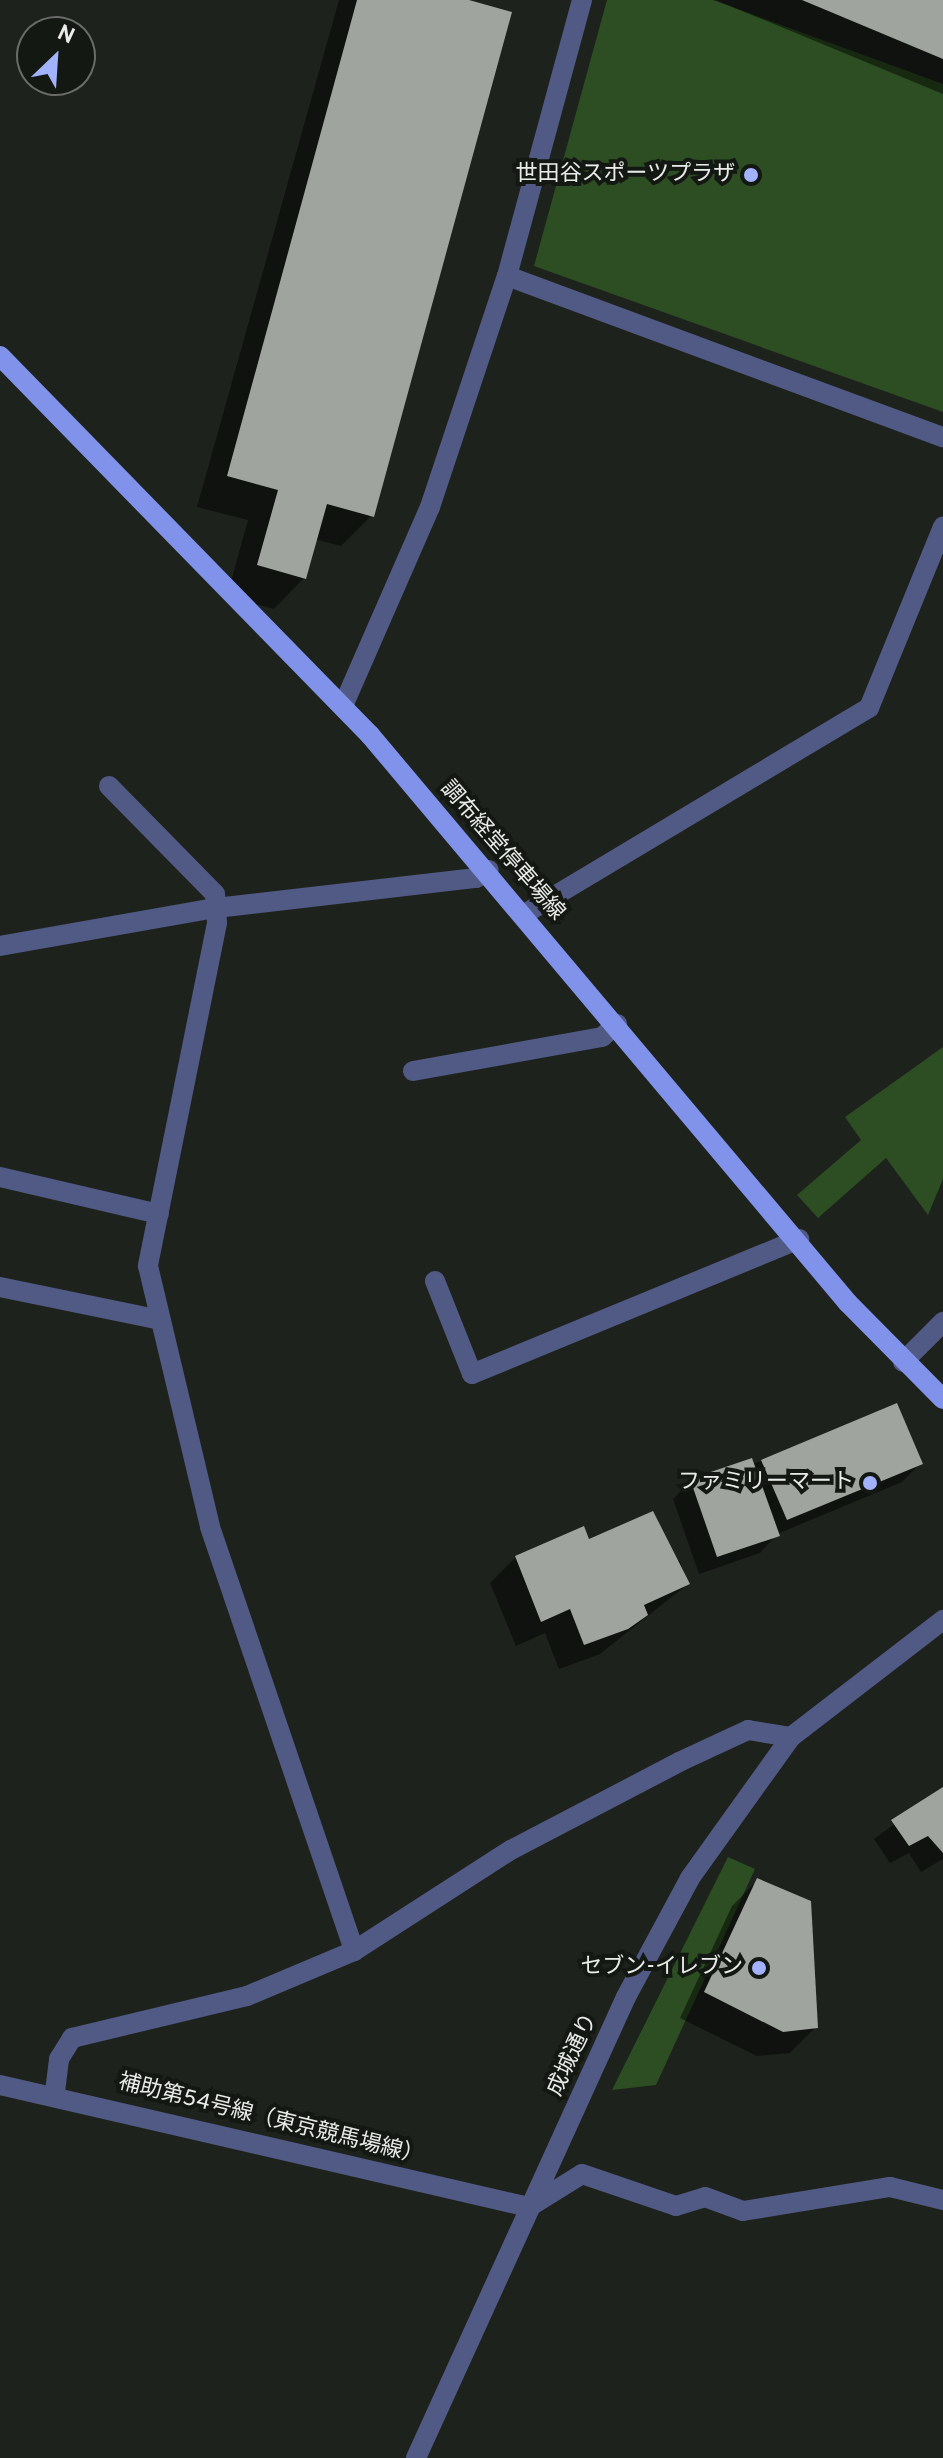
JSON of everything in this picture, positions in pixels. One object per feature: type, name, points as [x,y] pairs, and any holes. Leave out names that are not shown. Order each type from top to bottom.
[{"type":"main road","name":"調布経堂停車場線","points":[[0,356],[343,706],[526,913],[903,1362],[943,1399]]},
{"type":"street","points":[[343,706],[430,507],[507,276],[582,0]]},
{"type":"street","points":[[507,276],[943,437]]},
{"type":"street","points":[[526,913],[869,708],[943,527]]},
{"type":"street","points":[[109,786],[215,894],[216,908],[148,1266],[210,1527],[354,1951]]},
{"type":"street","points":[[0,946],[216,908],[476,878],[489,870]]},
{"type":"street","points":[[413,1071],[602,1037],[617,1024]]},
{"type":"street","points":[[0,1177],[159,1214]]},
{"type":"street","points":[[435,1281],[472,1374],[799,1239]]},
{"type":"street","points":[[0,1287],[161,1320]]},
{"type":"street","points":[[903,1362],[943,1322]]},
{"type":"street","name":"成城通り","points":[[416,2458],[529,2207],[690,1878],[791,1737],[943,1620]]},
{"type":"street","points":[[55,2092],[59,2059],[72,2038],[247,1996],[354,1951],[511,1850],[679,1762],[748,1730],[791,1737]]},
{"type":"street","name":"補助第54号線（東京競馬場線）","points":[[0,2085],[55,2092],[529,2207]]},
{"type":"street","points":[[529,2207],[582,2174],[676,2206],[705,2197],[743,2211],[890,2187],[943,2200]]},
{"type":"green space","name":"世田谷スポーツプラザ","points":[[607,0],[713,0],[943,84],[943,412],[534,266]]},
{"type":"green space","points":[[943,1047],[943,1179],[928,1215],[886,1158],[818,1218],[797,1195],[861,1140],[845,1117]]},
{"type":"green space","points":[[728,1857],[755,1869],[656,2085],[612,2090]]},
{"type":"building","points":[[357,0],[469,0],[512,12],[374,517],[327,504],[306,579],[257,565],[278,490],[227,476]]},
{"type":"building","points":[[802,0],[943,0],[943,59]]},
{"type":"building","points":[[897,1403],[923,1464],[787,1520],[761,1460]]},
{"type":"building","points":[[752,1458],[780,1536],[717,1557],[690,1479]]},
{"type":"building","points":[[653,1511],[690,1584],[644,1605],[648,1615],[628,1629],[584,1645],[570,1609],[541,1622],[515,1556],[584,1526],[589,1539]]},
{"type":"building","points":[[943,1787],[943,1853],[928,1836],[909,1846],[891,1820]]},
{"type":"building","points":[[757,1878],[811,1901],[818,2028],[783,2032],[704,1992]]},
{"type":"place","name":"世田谷スポーツプラザ","points":[[751,175]]},
{"type":"place","name":"ファミリーマート","points":[[870,1483]]},
{"type":"place","name":"セブン-イレブン","points":[[759,1968]]}]
